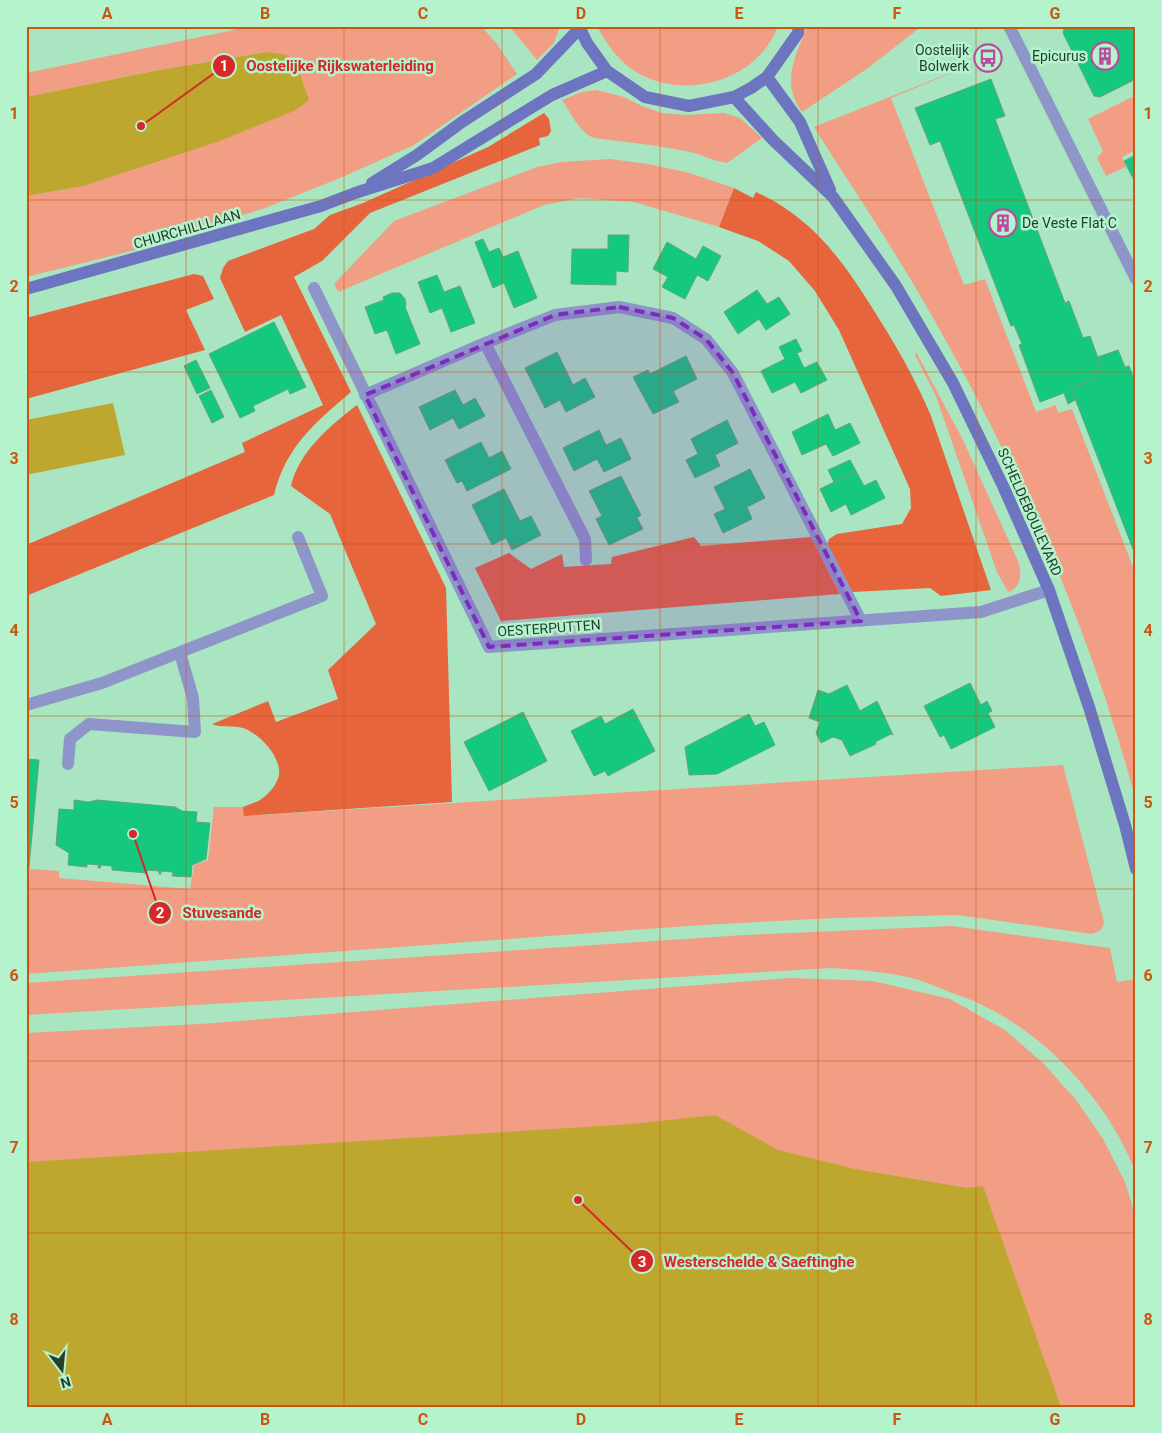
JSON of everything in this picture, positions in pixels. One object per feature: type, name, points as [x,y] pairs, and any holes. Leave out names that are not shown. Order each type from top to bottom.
[{"type":"main road","points":[[580,27],[587,44],[607,71],[645,97],[689,106],[734,97],[767,77],[798,33],[799,26]]},
{"type":"main road","name":"CHURCHILLLAAN","points":[[355,194],[417,155],[462,122],[536,74],[580,27]]},
{"type":"main road","name":"CHURCHILLLAAN","points":[[26,289],[312,209],[434,168],[552,95],[607,71]]},
{"type":"main road","name":"SCHELDEBOULEVARD","points":[[767,77],[800,122],[833,197]]},
{"type":"main road","name":"SCHELDEBOULEVARD","points":[[734,97],[773,140],[833,197],[896,286],[953,383],[1003,486],[1048,590],[1089,707],[1125,825],[1136,869]]},
{"type":"street","points":[[1009,26],[1136,279]]},
{"type":"street","name":"OESTERPUTTEN","points":[[314,288],[489,648],[981,612],[1048,590]]},
{"type":"street","points":[[365,395],[555,315],[619,306],[673,318],[706,339],[732,373],[861,621]]},
{"type":"street","points":[[485,343],[585,539],[586,560]]},
{"type":"street","points":[[26,705],[102,683],[322,596],[298,537]]},
{"type":"street","points":[[68,764],[70,739],[89,724],[194,732],[193,698],[180,653]]},
{"type":"highlighted area","points":[[619,307],[673,318],[706,339],[733,373],[861,621],[489,647],[365,395],[555,315]]},
{"type":"shaded area","points":[[253,26],[481,26],[497,44],[517,74],[414,145],[340,178],[265,208],[135,250],[26,277],[26,196],[83,186],[267,52],[154,71],[26,97],[26,73]]},
{"type":"shaded area","points":[[509,26],[560,26],[554,43],[537,60]]},
{"type":"shaded area","points":[[597,26],[778,26],[768,45],[754,61],[737,73],[718,81],[697,85],[676,85],[655,81],[630,68],[614,52]]},
{"type":"shaded area","points":[[807,26],[922,26],[868,68],[802,112],[795,101],[791,79],[795,59]]},
{"type":"shaded area","points":[[267,52],[287,55],[299,72],[309,100],[294,111],[217,142],[83,186],[26,196],[26,97],[154,71]]},
{"type":"shaded area","points":[[988,58],[891,98],[964,285],[985,279],[1036,412],[1056,405],[1058,413],[1072,409],[1136,575],[1136,801],[1095,667],[1044,538],[1015,475],[984,412],[917,290],[814,127]]},
{"type":"shaded area","points":[[596,90],[624,97],[662,113],[685,115],[724,113],[740,118],[762,138],[727,163],[686,151],[594,138],[580,127],[562,100],[582,92]]},
{"type":"shaded area","points":[[1136,95],[1136,150],[1122,157],[1126,167],[1106,176],[1097,158],[1103,151],[1088,119]]},
{"type":"shaded area","points":[[544,113],[549,119],[551,131],[548,136],[539,138],[540,145],[370,213],[322,261],[294,277],[351,392],[314,425],[294,449],[279,478],[274,495],[26,596],[26,545],[245,452],[242,443],[323,405],[281,315],[245,332],[220,278],[223,268],[228,261],[314,229],[330,215],[363,203],[488,147]]},
{"type":"shaded area","points":[[610,159],[686,172],[734,188],[719,227],[634,202],[580,198],[544,205],[338,292],[334,284],[394,221],[537,167],[562,162]]},
{"type":"shaded area","points":[[734,188],[753,198],[756,192],[796,216],[829,247],[856,282],[908,368],[931,416],[991,590],[941,596],[930,588],[852,592],[827,546],[829,539],[837,534],[902,524],[911,508],[910,489],[839,330],[815,291],[789,261],[758,241],[719,227]]},
{"type":"shaded area","points":[[194,274],[203,276],[214,299],[186,310],[205,350],[26,399],[26,318]]},
{"type":"shaded area","points":[[916,352],[963,440],[1018,561],[1020,579],[1016,587],[1008,592],[997,572],[936,396],[915,355]]},
{"type":"shaded area","points":[[113,403],[125,455],[26,475],[26,420]]},
{"type":"shaded area","points":[[357,405],[446,588],[452,802],[244,816],[243,807],[262,799],[275,784],[279,775],[277,760],[262,740],[250,731],[239,727],[212,724],[268,701],[276,722],[338,699],[328,670],[376,624],[330,514],[291,486],[301,461],[317,440]]},
{"type":"shaded area","points":[[694,537],[701,546],[811,537],[840,594],[501,621],[475,568],[509,553],[531,569],[562,554],[564,567],[611,564],[612,557]]},
{"type":"shaded area","points":[[1063,765],[1104,922],[1102,929],[1092,934],[958,915],[835,918],[702,925],[26,974],[26,881],[29,879],[30,869],[59,871],[59,878],[190,889],[194,865],[208,860],[214,807],[243,807],[245,816]]},
{"type":"shaded area","points":[[952,926],[1110,948],[1117,982],[1136,979],[1136,1174],[1125,1149],[1095,1100],[1076,1077],[1033,1037],[1010,1020],[977,1002],[919,980],[887,973],[832,968],[26,1015],[26,983],[744,935]]},
{"type":"shaded area","points":[[791,978],[873,981],[950,999],[1005,1030],[1044,1064],[1076,1100],[1103,1139],[1125,1182],[1136,1218],[1136,1407],[26,1407],[26,1033],[200,1024]]},
{"type":"shaded area","points":[[715,1115],[778,1150],[855,1169],[967,1188],[983,1186],[1061,1407],[26,1407],[26,1162],[633,1124]]},
{"type":"building","name":"Epicurus","points":[[1068,26],[1136,26],[1136,79],[1100,97],[1094,96],[1063,33],[1064,29]]},
{"type":"building","name":"De Veste Flat C","points":[[991,79],[1005,116],[995,119],[1065,303],[1069,301],[1083,338],[1090,336],[1102,369],[1093,372],[1095,379],[1071,388],[1075,400],[1068,404],[1064,393],[1040,402],[1019,345],[1022,344],[1014,325],[1011,326],[940,141],[930,145],[915,108]]},
{"type":"building","points":[[1136,155],[1136,184],[1124,161]]},
{"type":"building","points":[[608,235],[629,235],[628,272],[616,271],[616,285],[571,284],[572,249],[608,249]]},
{"type":"building","points":[[483,239],[489,252],[499,248],[503,257],[518,251],[537,298],[514,308],[504,283],[493,288],[475,242]]},
{"type":"building","points":[[667,242],[696,259],[703,246],[721,256],[708,281],[697,275],[685,299],[662,287],[668,277],[653,269]]},
{"type":"building","points":[[437,275],[444,292],[460,286],[475,323],[451,332],[442,308],[430,313],[418,282]]},
{"type":"building","points":[[757,290],[767,304],[779,297],[790,314],[766,330],[759,319],[738,334],[724,312]]},
{"type":"building","points":[[392,293],[400,293],[405,299],[405,307],[420,344],[396,354],[387,330],[375,334],[365,307],[384,300],[383,297]]},
{"type":"building","points":[[274,322],[306,387],[290,394],[288,389],[253,406],[255,411],[240,418],[209,354]]},
{"type":"building","points":[[796,339],[802,351],[797,353],[804,368],[817,362],[827,380],[801,393],[795,382],[772,393],[761,371],[785,359],[779,347]]},
{"type":"building","points":[[1118,350],[1125,367],[1129,366],[1136,384],[1136,557],[1071,388],[1095,379],[1093,372],[1102,369],[1098,357]]},
{"type":"building","points":[[557,352],[573,385],[585,378],[595,397],[566,412],[560,400],[545,408],[525,368]]},
{"type":"building","points":[[686,356],[697,379],[673,391],[679,402],[653,414],[633,377],[648,370],[650,374]]},
{"type":"building","points":[[196,360],[210,388],[197,394],[184,366]]},
{"type":"building","points":[[211,390],[224,417],[212,423],[199,396]]},
{"type":"building","points":[[455,390],[463,405],[475,398],[485,416],[459,429],[453,418],[430,430],[419,407]]},
{"type":"building","points":[[828,414],[835,430],[850,423],[860,443],[833,456],[826,444],[802,455],[792,432]]},
{"type":"building","points":[[727,420],[738,443],[715,455],[720,466],[695,478],[686,460],[698,454],[691,439]]},
{"type":"building","points":[[599,430],[606,445],[621,438],[631,459],[604,472],[597,459],[574,471],[563,448]]},
{"type":"building","points":[[481,442],[489,458],[502,451],[511,469],[467,491],[462,481],[457,483],[445,460]]},
{"type":"building","points":[[850,460],[856,471],[834,482],[828,470]]},
{"type":"building","points":[[750,469],[765,498],[747,507],[752,519],[723,533],[714,514],[725,509],[714,487]]},
{"type":"building","points":[[856,471],[864,486],[876,480],[885,498],[851,515],[846,504],[831,512],[820,489]]},
{"type":"building","points":[[621,476],[641,515],[637,518],[643,529],[609,545],[596,519],[602,516],[589,491]]},
{"type":"building","points":[[504,489],[520,521],[531,516],[541,535],[512,550],[506,538],[492,545],[472,505]]},
{"type":"building","points":[[970,683],[981,705],[987,701],[992,711],[988,713],[995,727],[951,749],[944,735],[940,737],[924,706]]},
{"type":"building","points":[[847,685],[860,711],[877,701],[893,735],[891,734],[875,742],[876,744],[850,756],[842,740],[833,737],[821,743],[816,733],[820,722],[809,718],[818,690],[829,694]]},
{"type":"building","points":[[633,709],[655,751],[608,776],[605,771],[594,776],[571,731],[601,716],[605,724]]},
{"type":"building","points":[[523,712],[547,761],[489,791],[464,742]]},
{"type":"building","points":[[749,714],[755,726],[764,722],[775,745],[717,774],[689,775],[685,747]]},
{"type":"building","points":[[26,759],[39,760],[28,878],[26,879]]},
{"type":"building","points":[[74,800],[89,802],[97,800],[175,807],[182,811],[197,812],[196,822],[210,823],[206,859],[192,865],[191,877],[172,876],[173,872],[161,871],[161,874],[159,874],[159,871],[147,870],[147,873],[112,870],[112,866],[101,865],[98,868],[99,865],[87,864],[87,867],[68,865],[69,853],[56,845],[59,809],[74,810]]},
{"type":"place","name":"Epicurus","points":[[1105,56]]},
{"type":"place","name":"Oostelijk Bolwerk","points":[[988,58]]},
{"type":"place","name":"Oostelijke Rijkswaterleiding","points":[[141,126]]},
{"type":"place","name":"De Veste Flat C","points":[[1003,223]]},
{"type":"place","name":"Stuvesande","points":[[133,834]]},
{"type":"place","name":"Westerschelde & Saeftinghe","points":[[578,1200]]}]
